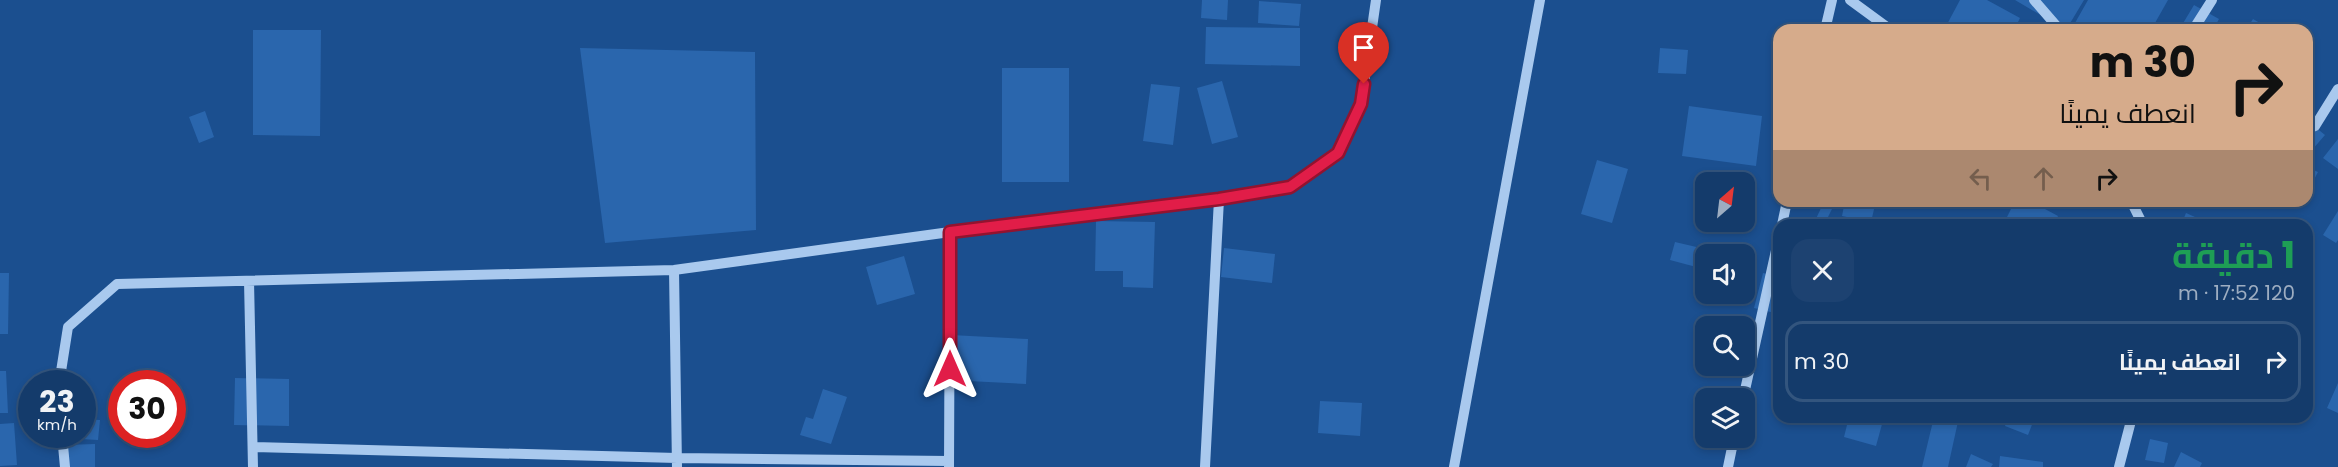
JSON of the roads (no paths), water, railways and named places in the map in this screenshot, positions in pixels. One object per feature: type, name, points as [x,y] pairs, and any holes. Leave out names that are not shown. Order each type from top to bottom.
[{"type":"street","points":[[61,370],[68,327],[117,284],[674,270],[950,232],[1219,199],[1290,187],[1338,153],[1361,104],[1376,0]]},
{"type":"street","points":[[1454,467],[1540,0]]},
{"type":"street","points":[[1826,24],[1832,0]]},
{"type":"street","points":[[1850,0],[1883,24]]},
{"type":"street","points":[[2034,0],[2055,24]]},
{"type":"street","points":[[2197,24],[2212,0]]},
{"type":"street","points":[[2313,127],[2338,89]]},
{"type":"street","points":[[1205,467],[1219,199]]},
{"type":"street","points":[[253,447],[677,462],[949,464],[950,232]]},
{"type":"street","points":[[1745,388],[1773,264]]},
{"type":"street","points":[[674,270],[677,462]]},
{"type":"street","points":[[249,281],[253,467]]},
{"type":"street","points":[[2118,467],[2130,423]]},
{"type":"street","points":[[63,448],[64,467]]},
{"type":"street","points":[[1728,467],[1732,448]]}]
